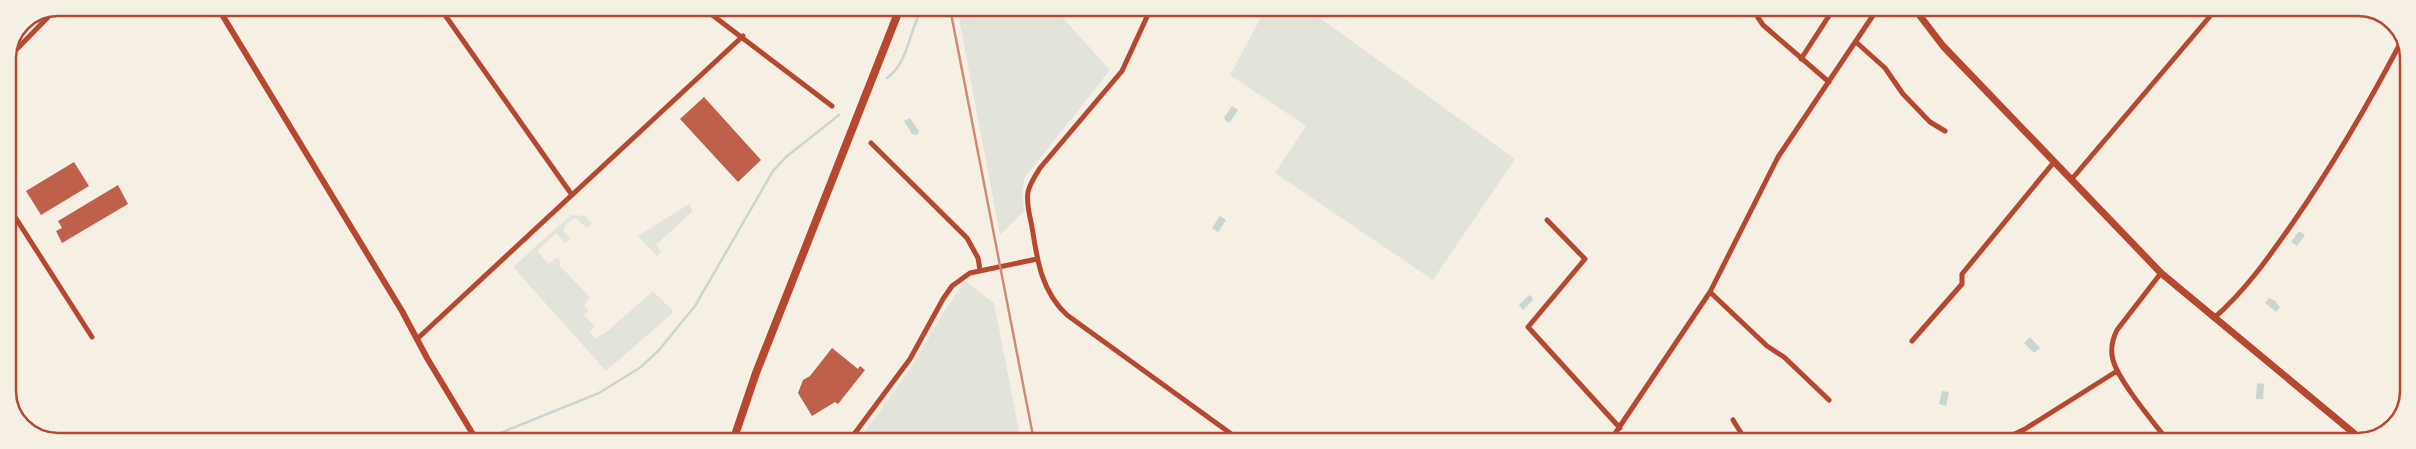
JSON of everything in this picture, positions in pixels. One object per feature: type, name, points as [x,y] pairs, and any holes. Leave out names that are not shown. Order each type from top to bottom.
[{"type":"main road","points":[[737,432],[756,372],[897,16]]},
{"type":"main road","points":[[1921,17],[1943,46],[2161,273],[2354,433]]},
{"type":"street","points":[[223,16],[472,432]]},
{"type":"street","points":[[446,16],[572,195]]},
{"type":"street","points":[[716,16],[832,106]]},
{"type":"street","points":[[1147,16],[1122,71],[1040,168],[1030,186],[1028,203],[1038,260],[1048,291],[1056,304],[1066,314],[1229,433]]},
{"type":"street","points":[[1757,17],[1763,25],[1829,82]]},
{"type":"street","points":[[1801,59],[1828,17]]},
{"type":"street","points":[[1616,433],[1710,292],[1778,157],[1872,17]]},
{"type":"street","points":[[2071,180],[2210,17]]},
{"type":"street","points":[[17,48],[48,18]]},
{"type":"street","points":[[417,339],[743,36]]},
{"type":"street","points":[[1856,42],[1885,68],[1903,94],[1930,122],[1945,131]]},
{"type":"street","points":[[2214,318],[2229,306],[2268,259],[2326,175],[2398,47]]},
{"type":"street","points":[[870,143],[967,238],[978,258],[980,270]]},
{"type":"street","points":[[1912,341],[1962,284],[1962,274],[2054,162]]},
{"type":"street","points":[[16,218],[92,337]]},
{"type":"street","points":[[1547,220],[1585,259],[1528,327],[1620,428]]},
{"type":"street","points":[[855,432],[910,359],[952,286],[970,273],[1038,260]]},
{"type":"street","points":[[2161,273],[2114,337],[2112,352],[2117,371],[2162,433]]},
{"type":"street","points":[[1710,292],[1767,346],[1784,357],[1829,400]]},
{"type":"street","points":[[2017,433],[2117,371]]},
{"type":"street","points":[[1734,420],[1741,433]]},
{"type":"shaded area","points":[[959,16],[1062,16],[1110,70],[1025,177],[1022,191],[1024,211],[1000,235]]},
{"type":"shaded area","points":[[1261,17],[1318,17],[1515,159],[1433,280],[1275,173],[1306,126],[1230,75]]},
{"type":"shaded area","points":[[1232,106],[1238,110],[1230,122],[1227,122],[1224,118]]},
{"type":"shaded area","points":[[910,118],[919,131],[917,135],[912,134],[904,121]]},
{"type":"shaded area","points":[[689,204],[693,211],[656,245],[661,252],[657,256],[638,236]]},
{"type":"shaded area","points":[[571,215],[585,216],[592,224],[586,228],[576,218],[567,223],[563,230],[570,238],[565,243],[556,233],[537,251],[549,264],[557,257],[561,262],[559,265],[590,297],[584,306],[589,311],[584,315],[595,326],[590,332],[595,339],[610,329],[653,291],[674,312],[606,371],[513,267]]},
{"type":"shaded area","points":[[1220,216],[1226,220],[1218,232],[1212,228]]},
{"type":"shaded area","points":[[2299,231],[2305,235],[2297,246],[2291,242]]},
{"type":"shaded area","points":[[965,281],[994,303],[1019,432],[864,432],[910,369],[945,310]]},
{"type":"shaded area","points":[[1529,295],[1533,300],[1523,310],[1519,305]]},
{"type":"shaded area","points":[[2269,298],[2277,302],[2280,307],[2276,312],[2265,303]]},
{"type":"shaded area","points":[[2030,337],[2040,348],[2034,353],[2024,343]]},
{"type":"shaded area","points":[[2257,383],[2264,384],[2263,399],[2256,399]]},
{"type":"shaded area","points":[[1942,391],[1949,392],[1946,406],[1939,404]]},
{"type":"building","points":[[704,97],[761,160],[738,182],[680,119]]},
{"type":"building","points":[[74,162],[89,186],[41,215],[26,191]]},
{"type":"building","points":[[118,185],[128,204],[62,243],[56,231],[62,228],[58,221]]},
{"type":"building","points":[[832,348],[858,369],[860,366],[865,370],[838,404],[835,402],[812,416],[798,393],[803,380],[810,376]]},
{"type":"waterway","points":[[887,78],[895,71],[905,54],[918,16]]},
{"type":"waterway","points":[[502,432],[599,393],[641,367],[659,350],[695,306],[773,171],[786,157],[839,115]]},
{"type":"railway","points":[[952,16],[1032,432]]}]
